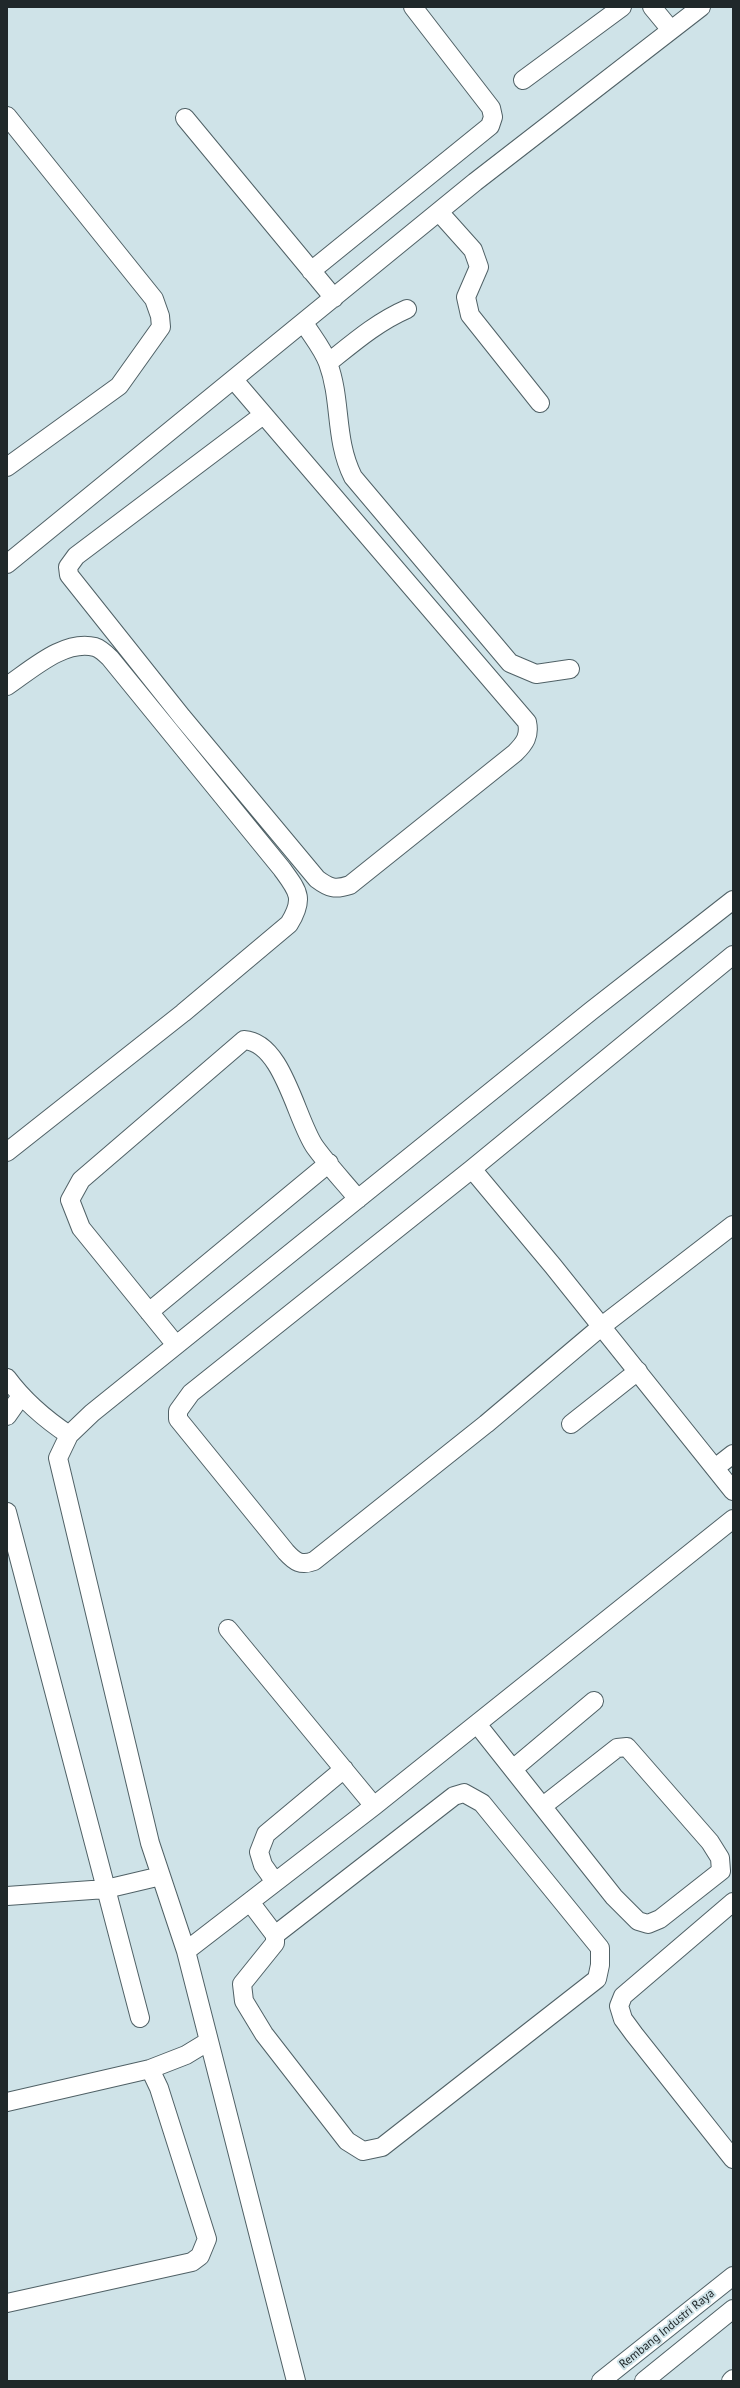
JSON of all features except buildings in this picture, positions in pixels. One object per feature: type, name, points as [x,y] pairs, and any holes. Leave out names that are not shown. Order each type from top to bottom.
[{"type":"street","points":[[311,271],[490,126],[493,118],[491,108],[413,7]]},
{"type":"street","points":[[523,80],[622,7]]},
{"type":"street","points":[[652,7],[671,30]]},
{"type":"street","points":[[7,564],[439,212],[698,8]]},
{"type":"street","points":[[7,116],[154,299],[160,316],[161,327],[119,386],[7,467]]},
{"type":"street","points":[[185,118],[334,298]]},
{"type":"street","points":[[439,212],[473,250],[479,267],[466,297],[466,307],[470,315],[540,402]]},
{"type":"street","points":[[328,363],[364,334],[392,316],[407,310]]},
{"type":"street","points":[[304,323],[328,363],[336,397],[344,459],[353,477],[510,663],[536,674],[570,669]]},
{"type":"street","points":[[234,380],[527,722],[530,732],[524,743],[515,753],[350,885],[337,889],[328,888],[317,879],[182,717],[69,575],[68,567],[76,556],[263,415]]},
{"type":"street","points":[[7,686],[48,658],[70,648],[86,646],[97,648],[110,658],[282,869],[295,886],[300,899],[298,909],[289,924],[183,1013],[7,1152]]},
{"type":"street","points":[[296,2381],[186,1951],[149,1835],[58,1458],[69,1435],[92,1413],[592,1011],[733,900]]},
{"type":"street","points":[[733,956],[472,1170],[191,1394],[178,1411],[178,1419],[294,1561],[305,1565],[314,1562],[486,1424],[602,1326],[733,1225]]},
{"type":"street","points":[[176,1345],[81,1228],[70,1200],[81,1180],[244,1040],[252,1040],[271,1056],[290,1091],[302,1121],[315,1146],[358,1199]]},
{"type":"street","points":[[149,1312],[329,1163]]},
{"type":"street","points":[[472,1170],[602,1326],[733,1491]]},
{"type":"street","points":[[571,1424],[638,1371]]},
{"type":"street","points":[[7,1378],[21,1396],[48,1421],[69,1435]]},
{"type":"street","points":[[7,1416],[21,1396]]},
{"type":"street","points":[[715,1468],[733,1454]]},
{"type":"street","points":[[7,1512],[140,2018]]},
{"type":"street","points":[[186,1951],[374,1806],[733,1518]]},
{"type":"street","points":[[228,1629],[374,1806]]},
{"type":"street","points":[[513,1769],[594,1701]]},
{"type":"street","points":[[477,1724],[614,1897],[638,1921],[648,1924],[660,1919],[721,1871],[720,1858],[710,1842],[631,1749],[627,1747],[617,1748],[543,1806]]},
{"type":"street","points":[[275,1882],[263,1864],[260,1852],[266,1834],[344,1769]]},
{"type":"street","points":[[250,1902],[275,1935],[274,1943],[242,1984],[244,2001],[264,2034],[347,2141],[363,2151],[382,2147],[597,1979],[600,1965],[600,1948],[482,1803],[464,1793],[454,1796],[275,1935]]},
{"type":"street","points":[[7,1896],[106,1889],[161,1876]]},
{"type":"street","points":[[733,1902],[623,1996],[619,2006],[623,2019],[634,2034],[733,2159]]},
{"type":"street","points":[[7,2102],[150,2069],[186,2055],[208,2041]]},
{"type":"street","points":[[7,2303],[181,2266],[192,2262],[200,2256],[207,2238],[159,2088],[150,2069]]},
{"type":"street","name":"Rembang Industri Raya","points":[[601,2381],[733,2276]]},
{"type":"street","points":[[644,2381],[733,2309]]}]
